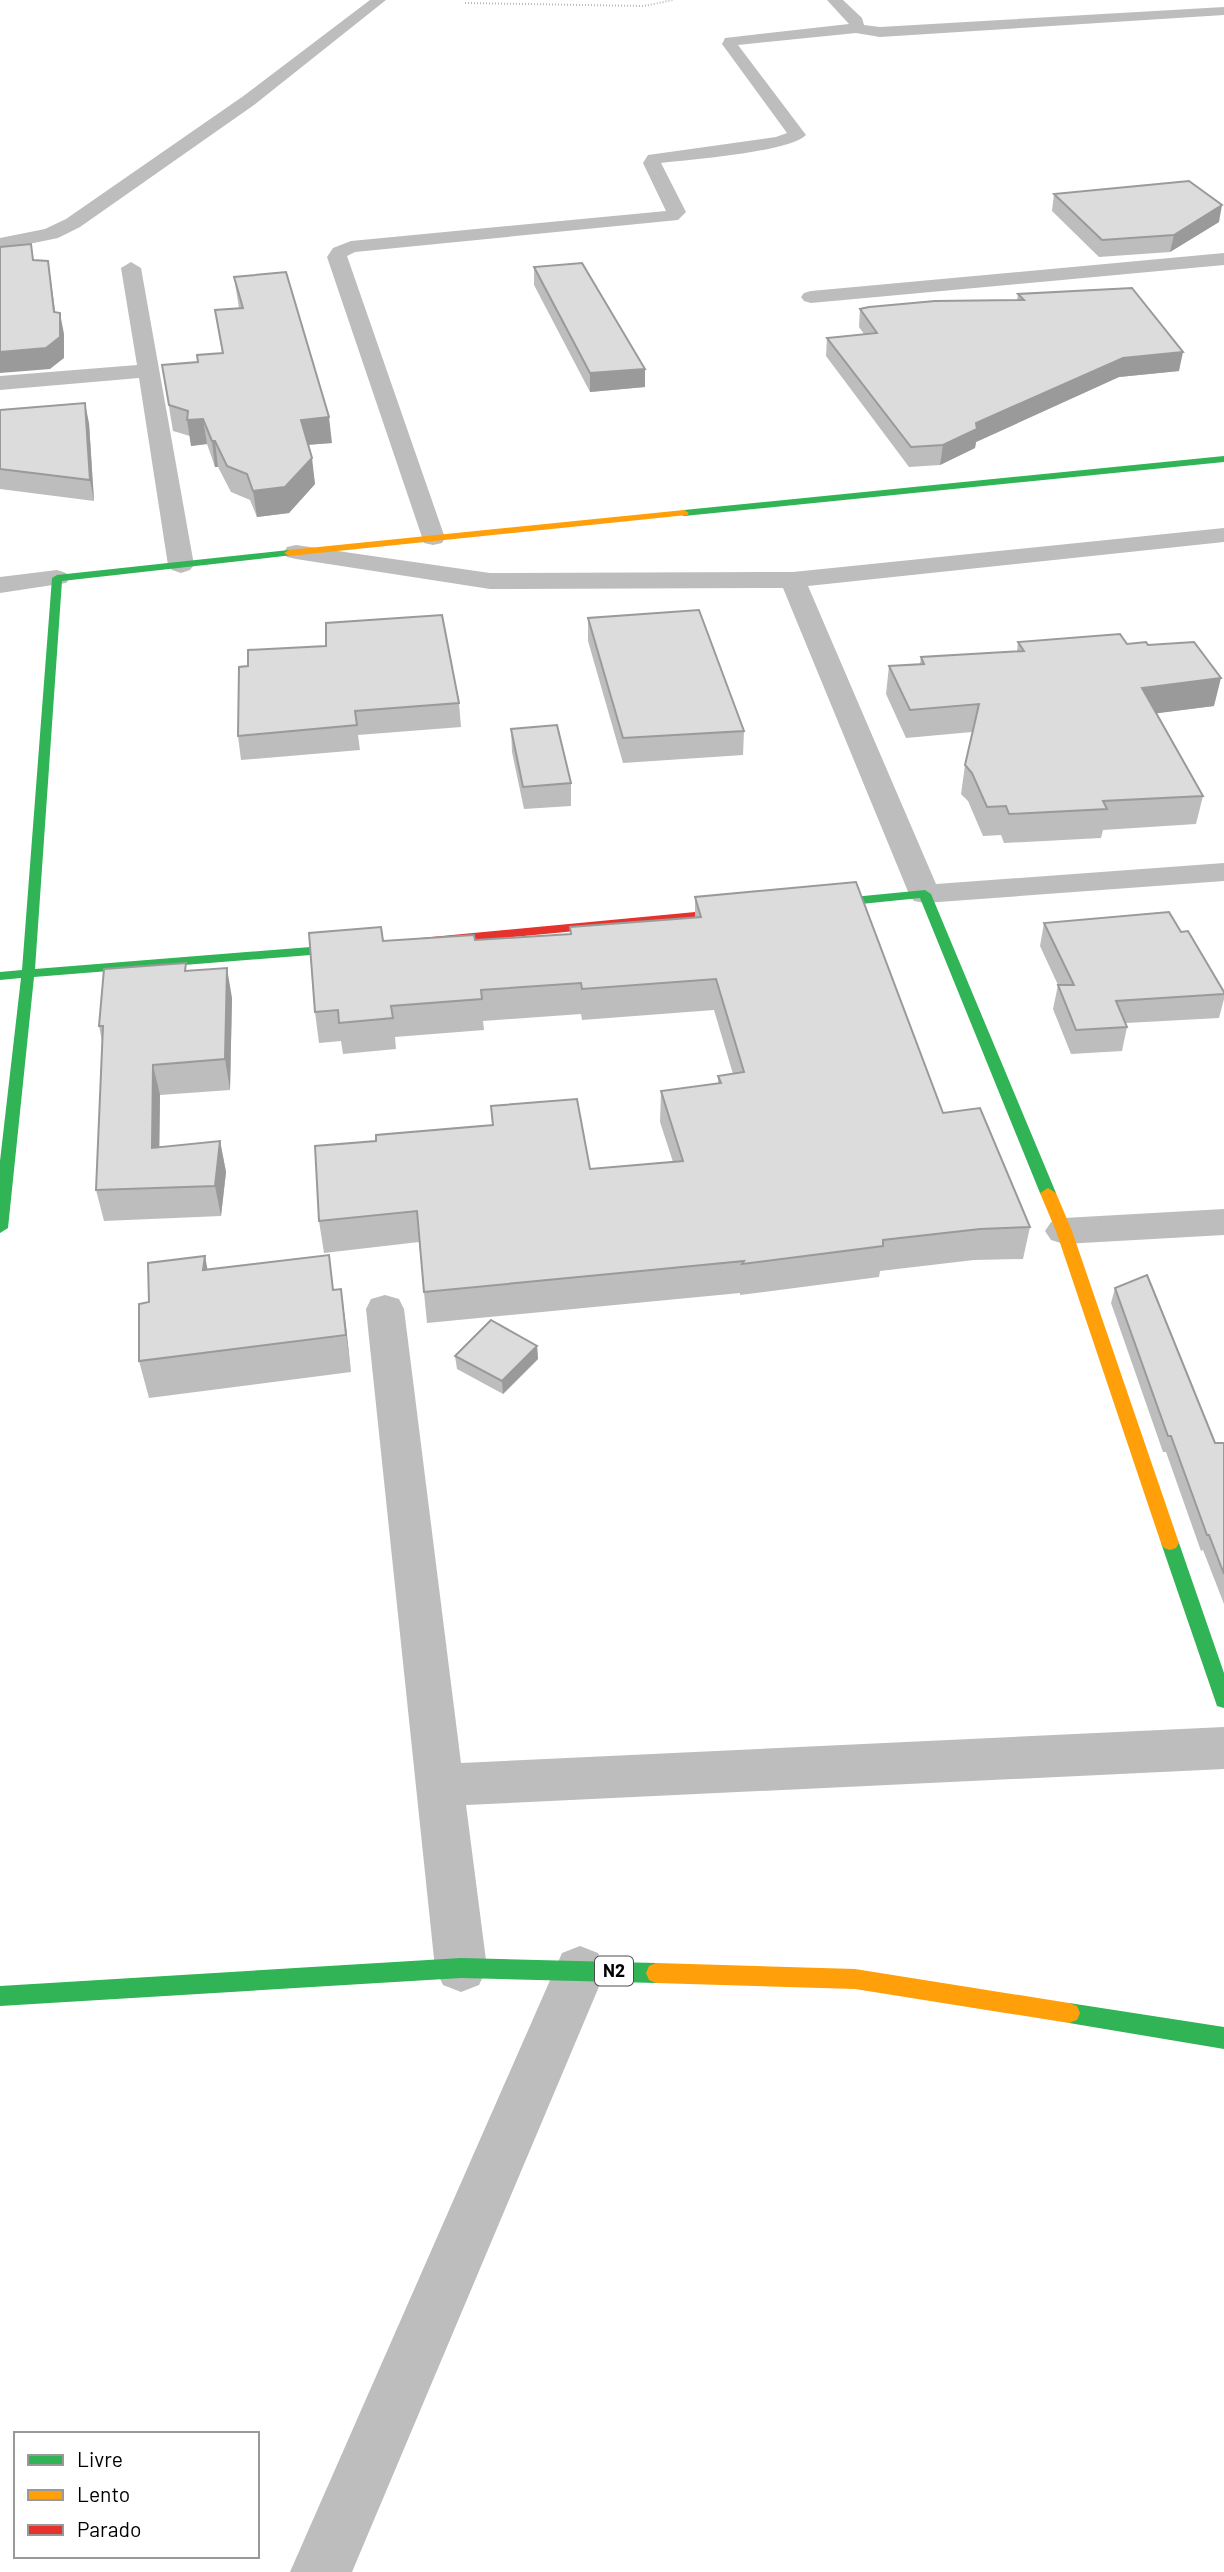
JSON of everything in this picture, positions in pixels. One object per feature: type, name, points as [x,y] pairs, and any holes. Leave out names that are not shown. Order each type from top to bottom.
[{"type":"street","points":[[0,244],[51,234],[73,223],[248,100],[379,0]]},
{"type":"street","points":[[834,0],[857,21],[856,28]]},
{"type":"street","points":[[433,538],[337,257],[340,252],[351,247],[671,216],[677,212],[652,163],[654,159],[780,142],[797,135],[730,41],[856,28],[880,32],[1224,11]]},
{"type":"street","points":[[811,297],[1224,259]]},
{"type":"street","points":[[131,268],[181,565]]},
{"type":"street","points":[[0,383],[148,371]]},
{"type":"street","points":[[0,585],[296,552],[1224,459]]},
{"type":"street","points":[[296,552],[490,581],[793,580],[1224,535]]},
{"type":"street","points":[[0,1228],[28,974],[57,578]]},
{"type":"street","points":[[793,580],[1064,1231],[1224,1700]]},
{"type":"street","points":[[801,905],[1224,872]]},
{"type":"street","points":[[410,943],[760,909]]},
{"type":"street","points":[[0,976],[384,945]]},
{"type":"street","points":[[1064,1231],[1224,1222]]},
{"type":"street","points":[[385,1309],[461,1968]]},
{"type":"street","points":[[440,1785],[1224,1748]]},
{"type":"street","name":"N2","points":[[0,1996],[461,1968],[855,1979],[1224,2038]]},
{"type":"street","points":[[321,2572],[580,1970]]},
{"type":"path","points":[[465,3],[644,6],[673,0]]},
{"type":"building","points":[[1189,181],[1222,205],[1174,235],[1102,240],[1054,194]]},
{"type":"building","points":[[31,244],[33,260],[48,261],[54,312],[60,313],[60,337],[46,348],[0,352],[0,247]]},
{"type":"building","points":[[582,263],[645,369],[590,373],[534,267]]},
{"type":"building","points":[[286,272],[329,417],[301,420],[312,458],[285,487],[253,491],[247,474],[227,466],[203,419],[187,420],[188,411],[169,405],[162,365],[198,362],[197,355],[223,353],[215,310],[243,308],[234,277]]},
{"type":"building","points":[[1132,288],[1183,352],[1123,358],[976,423],[977,429],[943,445],[911,447],[827,338],[877,333],[860,309],[869,307],[935,301],[1024,300],[1018,294]]},
{"type":"building","points":[[85,403],[90,480],[0,469],[0,410]]},
{"type":"building","points":[[699,610],[744,731],[623,738],[588,618]]},
{"type":"building","points":[[442,615],[459,703],[355,711],[357,725],[238,736],[239,667],[248,666],[248,650],[326,646],[326,623]]},
{"type":"building","points":[[1120,634],[1127,644],[1194,642],[1221,678],[1142,688],[1203,796],[1103,801],[1107,809],[1009,814],[1006,806],[987,807],[972,773],[965,765],[979,704],[910,710],[889,666],[924,664],[921,657],[1024,651],[1018,642]]},
{"type":"building","points":[[557,725],[571,783],[523,787],[511,729]]},
{"type":"building","points":[[856,882],[943,1113],[980,1108],[1030,1227],[980,1229],[883,1240],[883,1246],[742,1264],[744,1261],[424,1292],[417,1211],[319,1221],[315,1146],[376,1141],[376,1135],[493,1125],[491,1106],[577,1099],[590,1169],[683,1161],[661,1091],[721,1083],[718,1076],[744,1072],[716,979],[582,989],[581,983],[481,990],[482,999],[391,1006],[393,1018],[339,1023],[338,1010],[315,1012],[309,933],[381,927],[383,941],[474,935],[475,940],[571,934],[570,927],[701,917],[695,897]]},
{"type":"building","points":[[1169,912],[1181,932],[1188,931],[1224,994],[1116,1001],[1127,1027],[1076,1030],[1058,985],[1074,985],[1044,923]]},
{"type":"building","points":[[186,963],[185,971],[227,968],[225,1059],[153,1065],[152,1148],[220,1141],[215,1186],[96,1190],[103,1026],[99,1026],[104,969]]},
{"type":"building","points":[[329,1255],[333,1290],[341,1289],[346,1335],[139,1361],[139,1304],[149,1302],[148,1263],[205,1256],[203,1270]]},
{"type":"building","points":[[1147,1275],[1215,1443],[1224,1443],[1224,1574],[1171,1436],[1168,1436],[1115,1288]]},
{"type":"building","points":[[491,1320],[537,1346],[502,1381],[455,1356]]},
{"type":"traffic: fast","points":[[684,513],[1224,459]]},
{"type":"traffic: fast","points":[[0,1228],[28,974],[57,578],[289,553]]},
{"type":"traffic: fast","points":[[812,905],[925,894],[1048,1193]]},
{"type":"traffic: fast","points":[[0,976],[361,947]]},
{"type":"traffic: fast","points":[[1170,1543],[1224,1700]]},
{"type":"traffic: fast","points":[[0,1996],[461,1968],[656,1973]]},
{"type":"traffic: fast","points":[[1069,2013],[1224,2038]]},
{"type":"traffic: slow","points":[[289,553],[684,513]]},
{"type":"traffic: slow","points":[[1048,1193],[1064,1231],[1170,1543]]},
{"type":"traffic: slow","points":[[656,1973],[855,1979],[1069,2013]]},
{"type":"traffic: jam","points":[[421,942],[748,911]]}]
